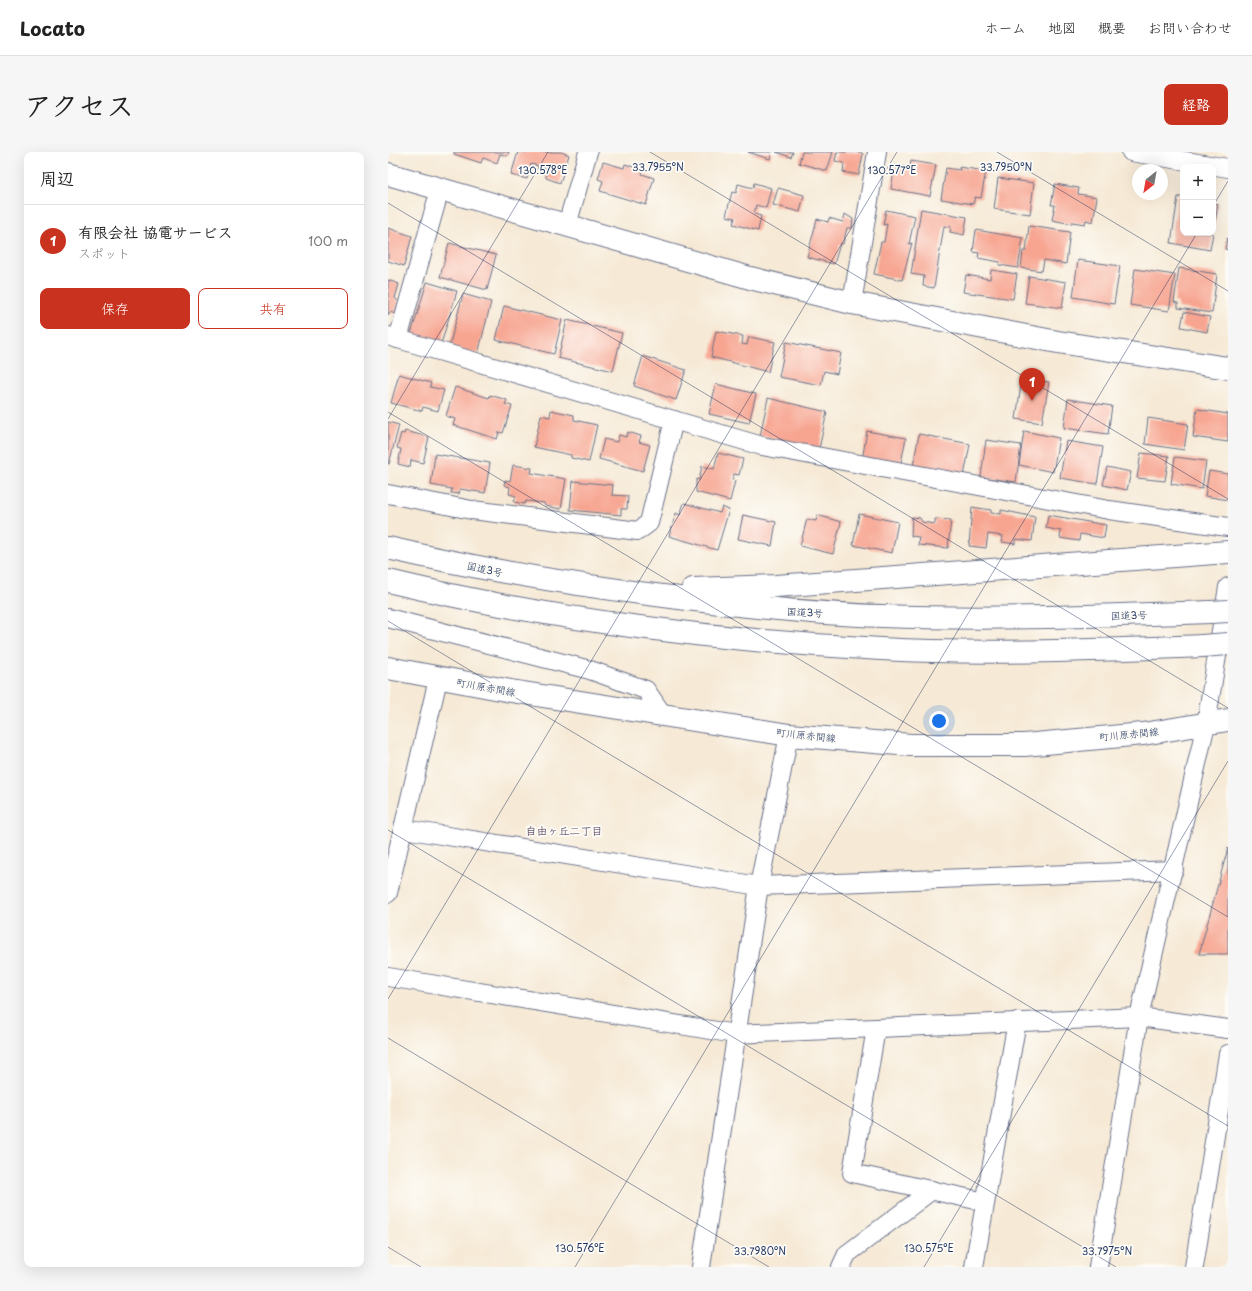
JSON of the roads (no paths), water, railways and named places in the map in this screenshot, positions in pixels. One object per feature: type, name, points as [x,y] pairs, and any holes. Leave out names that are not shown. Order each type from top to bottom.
[{"type":"main road","points":[[388,174],[750,278],[852,303],[1058,342],[1228,368]]},
{"type":"main road","name":"国道3号","points":[[388,548],[513,574],[622,592],[774,610],[882,616],[1079,616],[1219,612]]},
{"type":"main road","points":[[622,592],[776,586],[1228,552]]},
{"type":"main road","points":[[388,581],[506,605],[614,623],[774,641],[882,649],[989,651],[1083,651],[1228,644]]},
{"type":"main road","name":"町川原赤間線","points":[[388,668],[438,679],[788,735],[911,745],[1024,745],[1143,734],[1228,720]]},
{"type":"street","points":[[567,225],[588,152]]},
{"type":"street","points":[[852,303],[877,152]]},
{"type":"street","points":[[1130,152],[1228,168]]},
{"type":"street","points":[[440,189],[393,338],[762,446],[1109,510],[1228,527]]},
{"type":"street","points":[[388,494],[472,510],[638,531],[649,523],[674,420]]},
{"type":"street","points":[[1098,1267],[1139,1017],[1174,870],[1206,724],[1228,587]]},
{"type":"street","points":[[388,618],[590,670],[646,690],[663,715]]},
{"type":"street","points":[[388,893],[438,679]]},
{"type":"street","points":[[701,1267],[735,1034],[759,886],[788,735]]},
{"type":"street","points":[[404,829],[759,886],[1174,870]]},
{"type":"street","points":[[388,977],[735,1034],[1139,1017],[1228,1029]]},
{"type":"street","points":[[974,1267],[1016,1021]]},
{"type":"street","points":[[876,1028],[852,1173],[986,1202]]},
{"type":"street","points":[[1194,1267],[1228,1054]]},
{"type":"street","points":[[841,1267],[848,1254],[932,1190]]},
{"type":"place","name":"有限会社 協電サービス","points":[[1032,401]]},
{"type":"district","name":"自由ヶ丘二丁目","points":[[564,831]]}]
